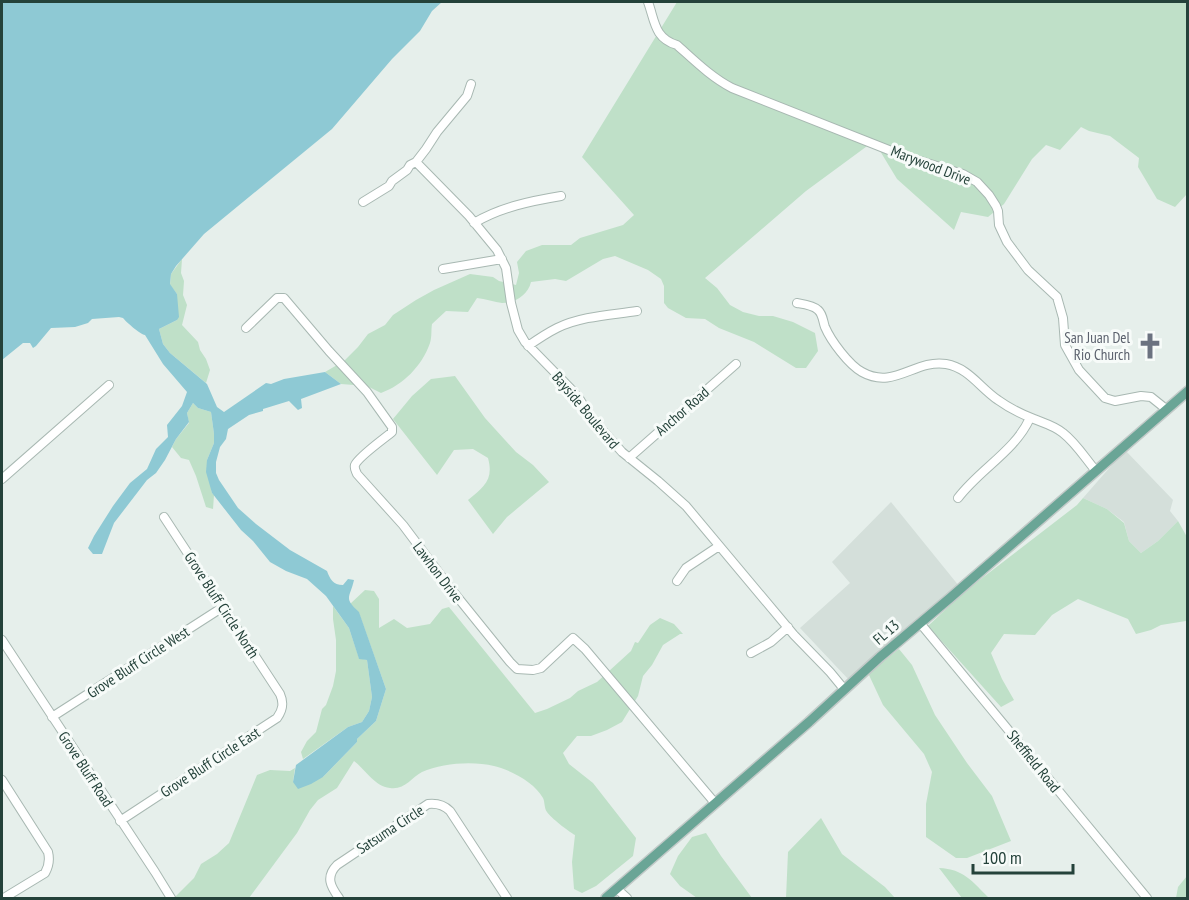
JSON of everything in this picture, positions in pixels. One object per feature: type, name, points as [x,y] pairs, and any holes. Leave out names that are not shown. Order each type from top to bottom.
[{"type":"main road","name":"FL 13","points":[[606,898],[1188,391]]},
{"type":"street","name":"Marywood Drive","points":[[648,2],[655,26],[661,36],[671,44],[677,45],[722,83],[904,156],[963,174],[977,182],[996,206],[999,225],[1007,242],[1028,270],[1057,297],[1063,318],[1065,345],[1079,370],[1105,398],[1115,401],[1141,396],[1152,397],[1166,410]]},
{"type":"street","points":[[363,202],[389,186],[416,162],[467,96],[471,84]]},
{"type":"street","name":"Bayside Boulevard","points":[[416,162],[497,250],[508,275],[511,303],[520,337],[571,389],[598,426],[629,458],[658,480],[686,506],[788,627],[844,689]]},
{"type":"street","points":[[474,223],[509,207],[561,196]]},
{"type":"street","points":[[442,269],[502,259]]},
{"type":"street","name":"Lawhon Drive","points":[[246,328],[277,298],[284,298],[367,392],[392,427],[392,432],[356,463],[357,474],[403,525],[510,662],[517,669],[541,668],[573,638],[585,649],[716,803]]},
{"type":"street","points":[[797,303],[818,310],[829,334],[849,362],[862,372],[884,379],[927,365],[955,366],[996,399],[1064,433],[1096,471]]},
{"type":"street","points":[[528,346],[568,323],[637,311]]},
{"type":"street","name":"Anchor Road","points":[[629,458],[736,364]]},
{"type":"street","points":[[2,479],[109,385]]},
{"type":"street","points":[[958,498],[981,472],[1016,441],[1030,418]]},
{"type":"street","name":"Grove Bluff Circle North","points":[[164,517],[280,694]]},
{"type":"street","points":[[677,581],[686,568],[719,546]]},
{"type":"street","name":"Grove Bluff Circle West","points":[[52,717],[223,607]]},
{"type":"street","name":"Sheffield Road","points":[[920,623],[1147,898]]},
{"type":"street","points":[[751,653],[771,642],[788,627]]},
{"type":"street","name":"Grove Bluff Road","points":[[2,640],[171,898]]},
{"type":"street","name":"Grove Bluff Circle East","points":[[120,821],[277,718],[283,704],[280,694]]},
{"type":"street","points":[[2,780],[50,858],[45,873],[10,897]]},
{"type":"street","name":"Satsuma Circle","points":[[339,898],[332,889],[330,878],[333,868],[429,804],[443,806],[450,812],[507,898]]},
{"type":"street","points":[[617,889],[627,898]]},
{"type":"shaded area","points":[[1125,450],[1173,500],[1170,511],[1178,521],[1158,541],[1141,553],[1129,541],[1124,522],[1107,509],[1083,498]]},
{"type":"shaded area","points":[[891,502],[959,586],[849,680],[800,628],[850,583],[832,562]]},
{"type":"green space","points":[[677,2],[1187,2],[1187,194],[1175,207],[1157,199],[1138,167],[1139,158],[1110,136],[1081,127],[1060,150],[1046,145],[1032,159],[1004,204],[988,217],[961,212],[954,230],[897,179],[874,141],[806,191],[705,278],[717,288],[730,305],[743,312],[759,316],[773,316],[793,322],[815,333],[818,351],[806,368],[796,368],[754,342],[719,328],[705,319],[686,318],[668,308],[664,303],[664,286],[661,279],[648,270],[615,256],[603,259],[566,281],[555,279],[531,282],[524,294],[512,302],[502,303],[477,298],[468,312],[446,311],[432,324],[430,343],[417,367],[404,380],[381,393],[367,386],[341,384],[325,372],[344,361],[368,334],[385,325],[393,315],[434,290],[470,274],[493,277],[499,281],[516,285],[519,273],[517,262],[526,251],[542,245],[571,245],[580,238],[623,225],[634,215],[582,157]]},
{"type":"green space","points":[[182,259],[183,295],[187,305],[182,325],[198,342],[206,359],[210,370],[206,383],[170,353],[163,344],[159,329],[177,320],[177,294],[170,285],[171,274]]},
{"type":"green space","points":[[455,376],[485,418],[516,452],[533,465],[549,482],[507,517],[493,534],[468,500],[489,478],[488,458],[473,449],[454,450],[437,475],[393,419],[412,396],[431,379]]},
{"type":"green space","points":[[193,403],[198,408],[211,412],[214,443],[207,460],[214,495],[213,509],[206,507],[189,460],[181,458],[172,447],[189,423],[187,413]]},
{"type":"green space","points":[[1083,498],[1107,509],[1124,523],[1129,541],[1141,553],[1158,541],[1178,521],[1187,537],[1187,622],[1161,625],[1136,634],[1128,619],[1078,599],[1052,615],[1035,635],[1004,634],[991,653],[1014,700],[1001,707],[928,626],[964,592]]},
{"type":"green space","points":[[365,590],[374,591],[379,599],[379,628],[394,619],[407,628],[430,624],[442,609],[449,607],[535,713],[570,698],[578,691],[597,682],[631,651],[635,642],[638,643],[650,625],[660,618],[674,624],[683,634],[663,645],[643,676],[638,696],[622,722],[591,736],[577,736],[563,753],[569,764],[593,783],[636,838],[633,856],[596,886],[582,893],[574,889],[572,862],[575,835],[549,815],[539,792],[522,778],[494,766],[458,764],[430,769],[400,787],[390,788],[375,781],[354,761],[337,788],[318,800],[310,810],[297,833],[249,898],[174,898],[194,878],[201,864],[229,843],[257,775],[270,770],[290,771],[295,768],[293,782],[323,777],[376,721],[386,689],[359,613],[350,604]]},
{"type":"green space","points":[[333,606],[349,628],[359,658],[367,660],[372,697],[369,711],[362,722],[348,727],[303,759],[301,752],[316,732],[322,709],[326,705],[333,686],[336,671]]},
{"type":"green space","points":[[899,649],[912,665],[935,715],[992,796],[1011,841],[967,858],[956,858],[926,837],[926,804],[932,772],[924,754],[883,705],[868,673]]},
{"type":"green space","points":[[821,818],[842,854],[885,887],[895,898],[786,898],[788,852]]},
{"type":"green space","points":[[706,833],[752,898],[697,898],[680,886],[670,874],[678,856],[692,837]]},
{"type":"green space","points":[[939,868],[962,874],[989,898],[962,898]]},
{"type":"green space","points":[[1187,876],[1187,898],[1176,898],[1178,887]]},
{"type":"water","points":[[2,2],[442,2],[432,11],[420,31],[392,59],[332,129],[204,234],[176,266],[171,274],[170,284],[177,294],[179,317],[159,329],[163,344],[170,353],[207,384],[217,407],[224,412],[266,383],[271,384],[284,379],[325,372],[341,384],[301,399],[302,408],[298,410],[289,401],[249,415],[228,429],[216,462],[216,473],[219,480],[238,508],[256,524],[290,550],[327,571],[334,583],[343,585],[348,579],[354,580],[349,600],[359,612],[386,689],[376,721],[323,777],[311,784],[298,789],[293,782],[296,765],[348,727],[362,722],[369,711],[372,697],[367,660],[359,659],[349,628],[326,596],[307,579],[270,562],[212,493],[206,472],[207,460],[214,443],[211,412],[198,408],[193,403],[187,413],[189,422],[176,439],[165,460],[114,523],[102,554],[93,554],[88,548],[94,536],[130,483],[147,469],[156,449],[168,437],[167,425],[182,406],[187,392],[163,364],[145,335],[119,317],[92,319],[88,323],[75,327],[51,328],[33,348],[30,343],[23,343],[2,360]]},
{"type":"place","name":"San Juan Del Rio Church","points":[[1150,346]]}]
